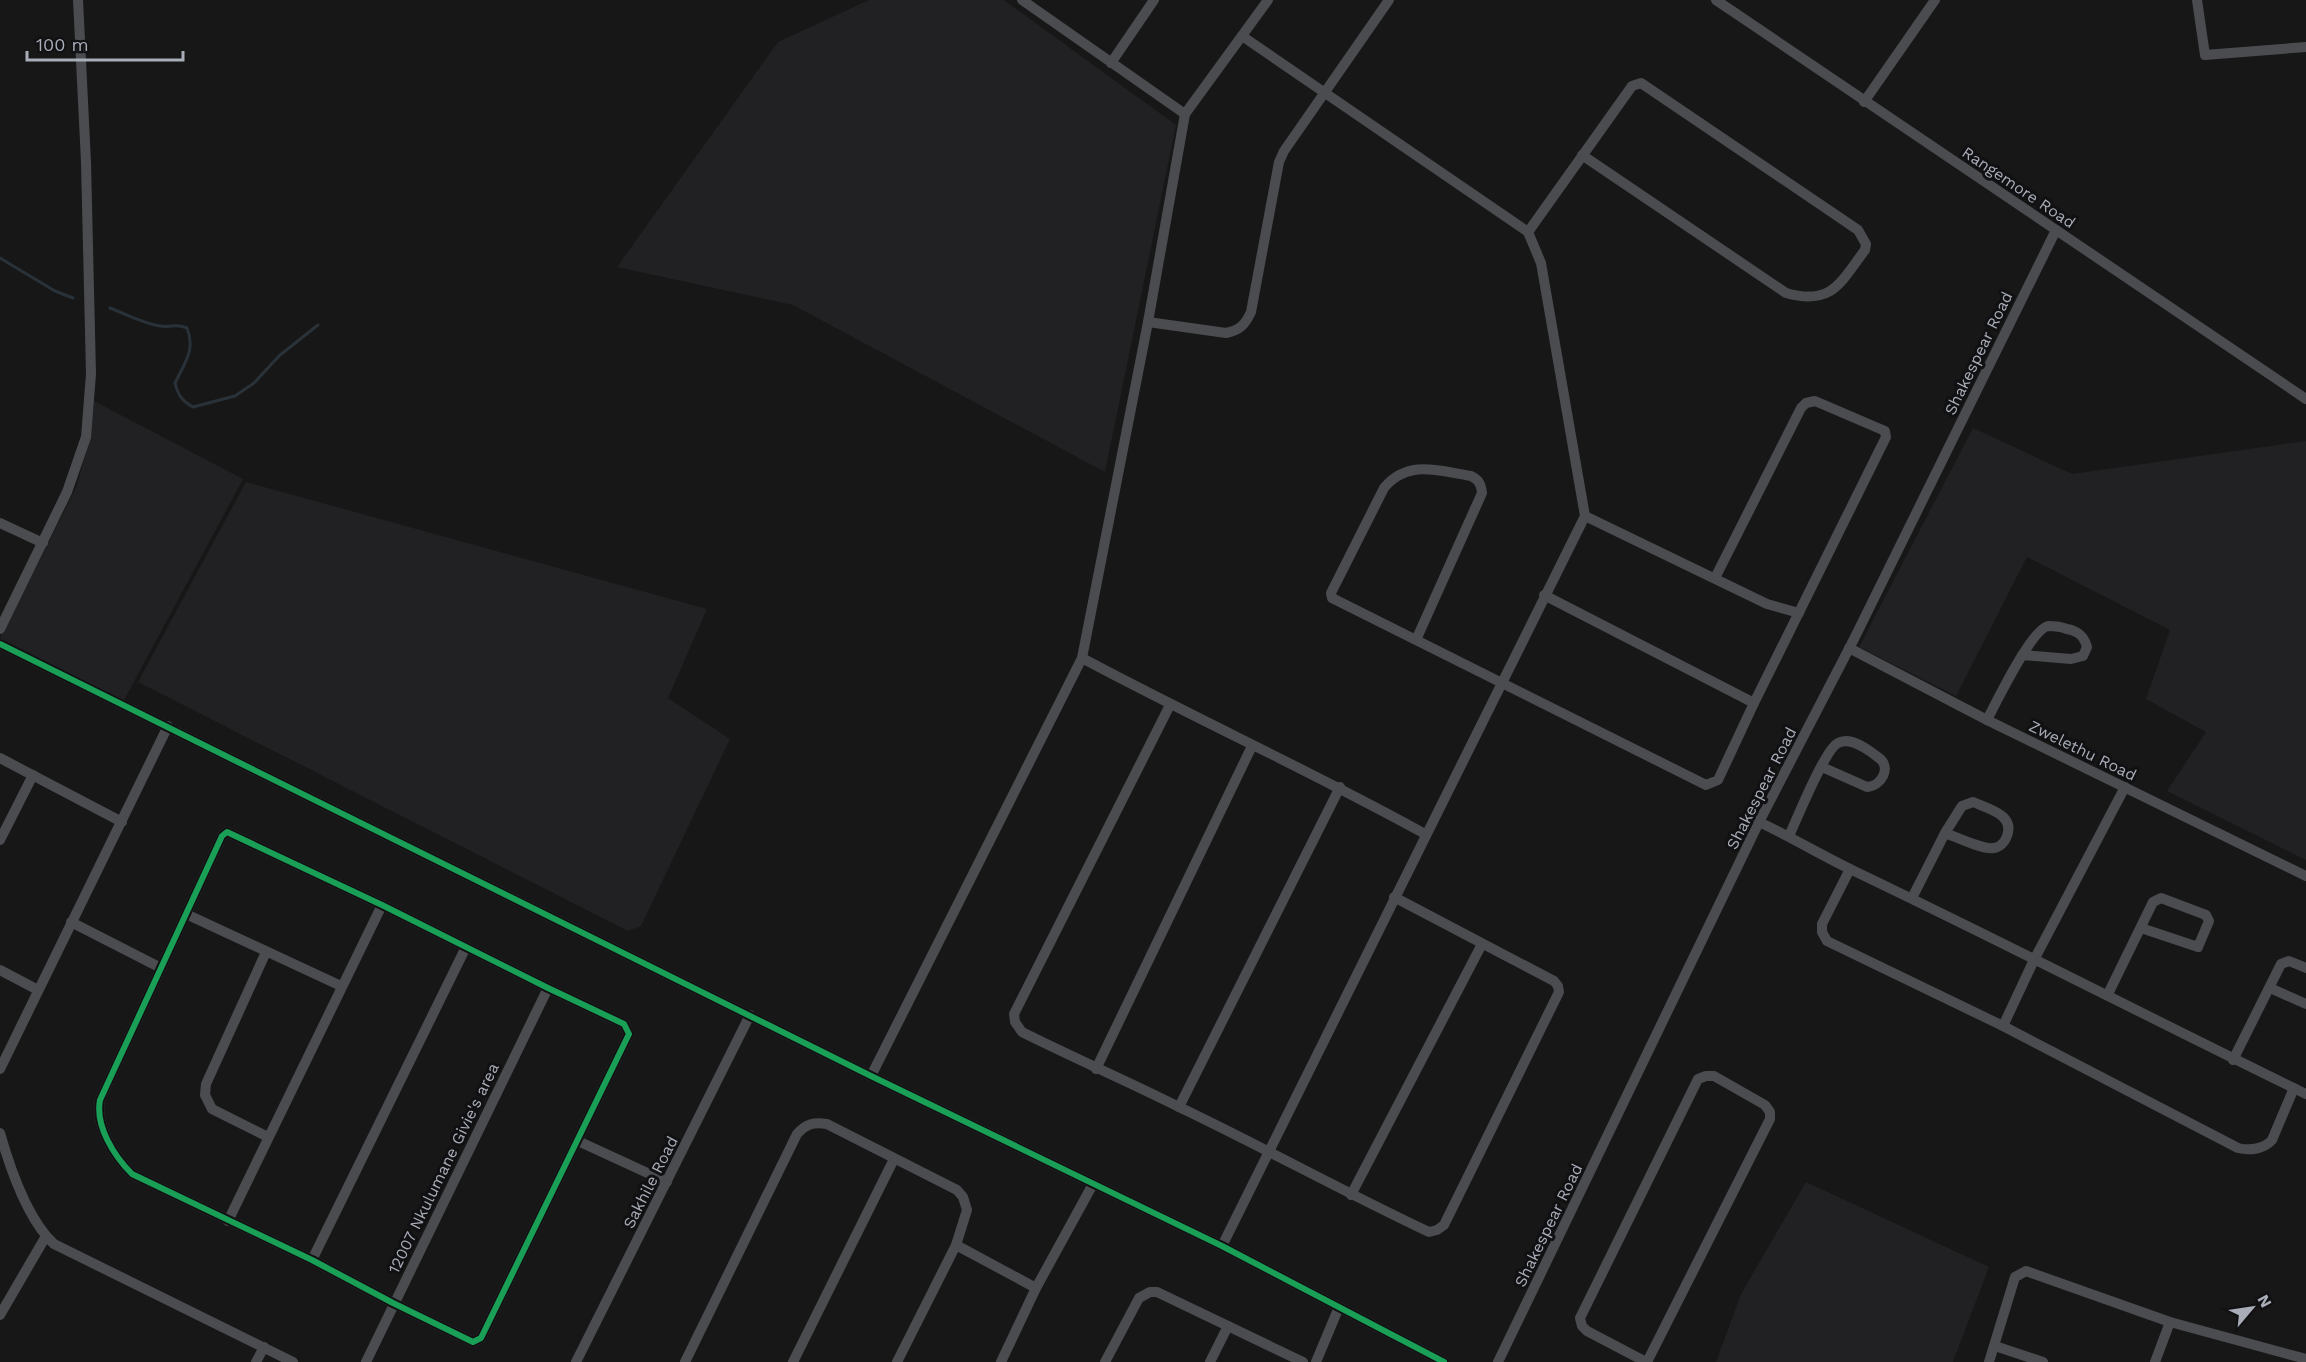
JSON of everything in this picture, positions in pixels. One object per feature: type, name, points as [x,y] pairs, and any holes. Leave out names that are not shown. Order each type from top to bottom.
[{"type":"street","points":[[0,629],[68,492],[86,437],[91,374],[86,162],[78,0]]},
{"type":"street","points":[[1022,0],[1035,4],[1111,63],[1185,114]]},
{"type":"street","points":[[1111,63],[1154,0]]},
{"type":"street","points":[[871,1076],[1082,658],[1148,322],[1185,114],[1268,0]]},
{"type":"street","points":[[1148,322],[1226,333],[1242,327],[1251,312],[1279,162],[1284,151],[1389,0]]},
{"type":"street","name":"Rangemore Road","points":[[1716,0],[2306,399]]},
{"type":"street","points":[[1864,102],[1935,0]]},
{"type":"street","points":[[2197,0],[2205,56],[2306,47]]},
{"type":"street","points":[[1222,1246],[1585,516],[1541,263],[1528,232],[1242,36]]},
{"type":"street","points":[[1528,232],[1582,155],[1632,86],[1641,83],[1858,230],[1866,243],[1865,250],[1839,286],[1825,294],[1814,298],[1804,298],[1786,293],[1582,155]]},
{"type":"street","name":"Shakespear Road","points":[[1498,1362],[1759,822],[1849,648],[2056,230]]},
{"type":"street","points":[[1416,640],[1482,493],[1477,478],[1416,468],[1404,471],[1392,478],[1384,488],[1330,593],[1335,600],[1706,785],[1718,780],[1886,433],[1882,429],[1815,401],[1801,408],[1715,578]]},
{"type":"street","points":[[1585,516],[1767,604],[1799,613]]},
{"type":"street","points":[[0,523],[43,543]]},
{"type":"street","points":[[1544,595],[1754,703]]},
{"type":"street","points":[[1987,720],[2022,655],[2037,633],[2049,626],[2069,629],[2080,634],[2087,647],[2083,656],[2071,659],[2022,655]]},
{"type":"street","points":[[0,644],[871,1076],[1222,1246],[1444,1362]]},
{"type":"street","name":"Zwelethu Road","points":[[1849,648],[1987,720],[2306,876]]},
{"type":"street","points":[[1082,658],[1170,705],[1340,787],[1425,834]]},
{"type":"street","points":[[1170,705],[1014,1014],[1015,1022],[1022,1032],[1179,1107],[1351,1195],[1429,1232],[1437,1230],[1444,1225],[1559,992],[1554,981],[1394,897]]},
{"type":"street","points":[[0,1069],[168,726]]},
{"type":"street","points":[[1789,836],[1831,748],[1840,742],[1852,741],[1881,759],[1885,770],[1882,779],[1874,786],[1867,787],[1822,767]]},
{"type":"street","points":[[1096,1069],[1252,746]]},
{"type":"street","points":[[0,758],[122,822]]},
{"type":"street","points":[[0,840],[33,775]]},
{"type":"street","points":[[1179,1107],[1340,787]]},
{"type":"street","points":[[2003,1026],[2034,960],[2125,787]]},
{"type":"street","points":[[1912,898],[1945,833],[1962,806],[1973,802],[2005,817],[2009,824],[2005,842],[1996,848],[1988,848],[1945,833]]},
{"type":"street","points":[[1759,822],[2034,960],[2108,994],[2233,1060],[2306,1094]]},
{"type":"street","points":[[230,832],[624,1024],[629,1030],[578,1141],[480,1339],[473,1342],[312,1260],[132,1174],[117,1156],[101,1122],[98,1110],[100,1100],[186,914],[222,836],[230,832]]},
{"type":"street","points":[[1850,869],[1822,924],[1822,932],[1827,941],[2003,1026],[2243,1149],[2267,1146],[2272,1140],[2294,1088]]},
{"type":"street","points":[[2108,994],[2153,902],[2161,898],[2206,915],[2209,921],[2198,947],[2141,928]]},
{"type":"street","points":[[228,1221],[382,905]]},
{"type":"street","points":[[186,914],[341,986]]},
{"type":"street","points":[[71,922],[161,968]]},
{"type":"street","points":[[1351,1195],[1482,944]]},
{"type":"street","points":[[312,1260],[466,947]]},
{"type":"street","points":[[266,952],[206,1084],[205,1095],[212,1109],[268,1137]]},
{"type":"street","points":[[2233,1060],[2281,964],[2293,962],[2306,968]]},
{"type":"street","points":[[0,970],[38,990]]},
{"type":"street","name":"12007 Nkulumane Givie's area","points":[[366,1362],[548,988]]},
{"type":"street","points":[[2270,988],[2306,1004]]},
{"type":"street","name":"Sakhile Road","points":[[576,1362],[750,1016]]},
{"type":"street","points":[[1714,1076],[1765,1105],[1770,1112],[1770,1119],[1646,1362],[1587,1331],[1582,1326],[1580,1318],[1698,1079],[1714,1076]]},
{"type":"street","points":[[685,1362],[797,1134],[804,1127],[813,1123],[827,1124],[957,1190],[963,1197],[967,1210],[956,1245],[897,1362]]},
{"type":"street","points":[[0,1133],[15,1178],[46,1236],[54,1244],[293,1362]]},
{"type":"street","points":[[578,1141],[667,1182]]},
{"type":"street","points":[[793,1362],[894,1159]]},
{"type":"street","points":[[1001,1362],[1036,1288],[1093,1184]]},
{"type":"street","points":[[0,1315],[46,1236]]},
{"type":"street","points":[[956,1245],[1036,1288]]},
{"type":"street","points":[[1989,1362],[2015,1277],[2026,1271],[2170,1322],[2306,1360]]},
{"type":"street","points":[[1105,1362],[1139,1298],[1150,1292],[1157,1292],[1303,1362]]},
{"type":"street","points":[[1316,1362],[1339,1307]]},
{"type":"street","points":[[2155,1362],[2170,1322]]},
{"type":"street","points":[[1210,1362],[1228,1326]]},
{"type":"street","points":[[1995,1346],[2043,1362]]},
{"type":"street","points":[[256,1362],[264,1347]]},
{"type":"shaded area","points":[[869,0],[1004,0],[1176,125],[1105,472],[793,305],[617,267],[778,42]]},
{"type":"shaded area","points":[[94,401],[243,479],[124,700],[0,638],[76,488],[90,438]]},
{"type":"shaded area","points":[[1973,428],[2072,474],[2306,441],[2306,860],[2167,791],[2206,732],[2146,699],[2170,630],[2027,557],[1956,696],[1859,647]]},
{"type":"shaded area","points":[[246,482],[707,609],[668,698],[730,739],[641,926],[628,931],[138,682]]},
{"type":"shaded area","points":[[1806,1182],[1989,1267],[1953,1362],[1716,1362],[1741,1294]]},
{"type":"waterway","points":[[0,258],[55,291],[73,298]]},
{"type":"waterway","points":[[110,308],[153,325],[187,328],[190,350],[175,383],[181,397],[193,407],[235,396],[254,383],[280,355],[318,325]]},
{"type":"cycle path","points":[[0,644],[871,1076],[1222,1246],[1444,1362]]},
{"type":"cycle path","points":[[227,832],[624,1024],[629,1034],[481,1338],[473,1342],[312,1260],[132,1174],[107,1140],[100,1120],[100,1100],[222,836],[227,832]]}]
